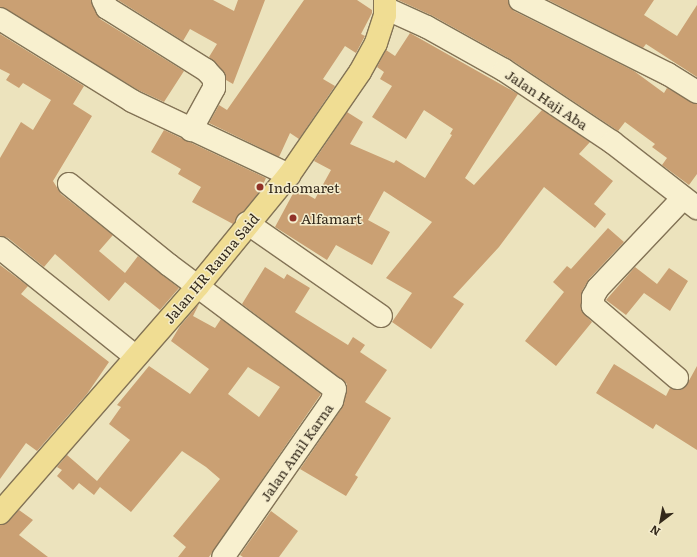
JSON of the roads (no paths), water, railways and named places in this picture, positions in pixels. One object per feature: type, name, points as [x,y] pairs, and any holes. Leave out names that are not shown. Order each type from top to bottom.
[{"type":"main road","name":"Jalan HR Rauna Said","points":[[0,513],[135,356],[198,286],[247,223],[289,175],[360,72],[376,43],[385,4]]},
{"type":"street","points":[[103,0],[107,8],[206,70],[214,79],[214,88],[191,130]]},
{"type":"street","points":[[520,0],[668,74],[697,92]]},
{"type":"street","name":"Jalan Haji Aba","points":[[385,4],[504,70],[612,142],[690,203]]},
{"type":"street","points":[[0,19],[98,82],[191,130],[289,175]]},
{"type":"street","points":[[69,184],[198,286]]},
{"type":"street","points":[[677,378],[593,306],[593,296],[598,288],[690,203]]},
{"type":"street","points":[[247,223],[381,316]]},
{"type":"street","points":[[0,248],[135,356]]},
{"type":"street","name":"Jalan Amil Karna","points":[[198,286],[335,389],[332,401],[223,557]]},
{"type":"place","name":"Indomaret","points":[[260,187]]},
{"type":"place","name":"Alfamart","points":[[293,218]]}]
